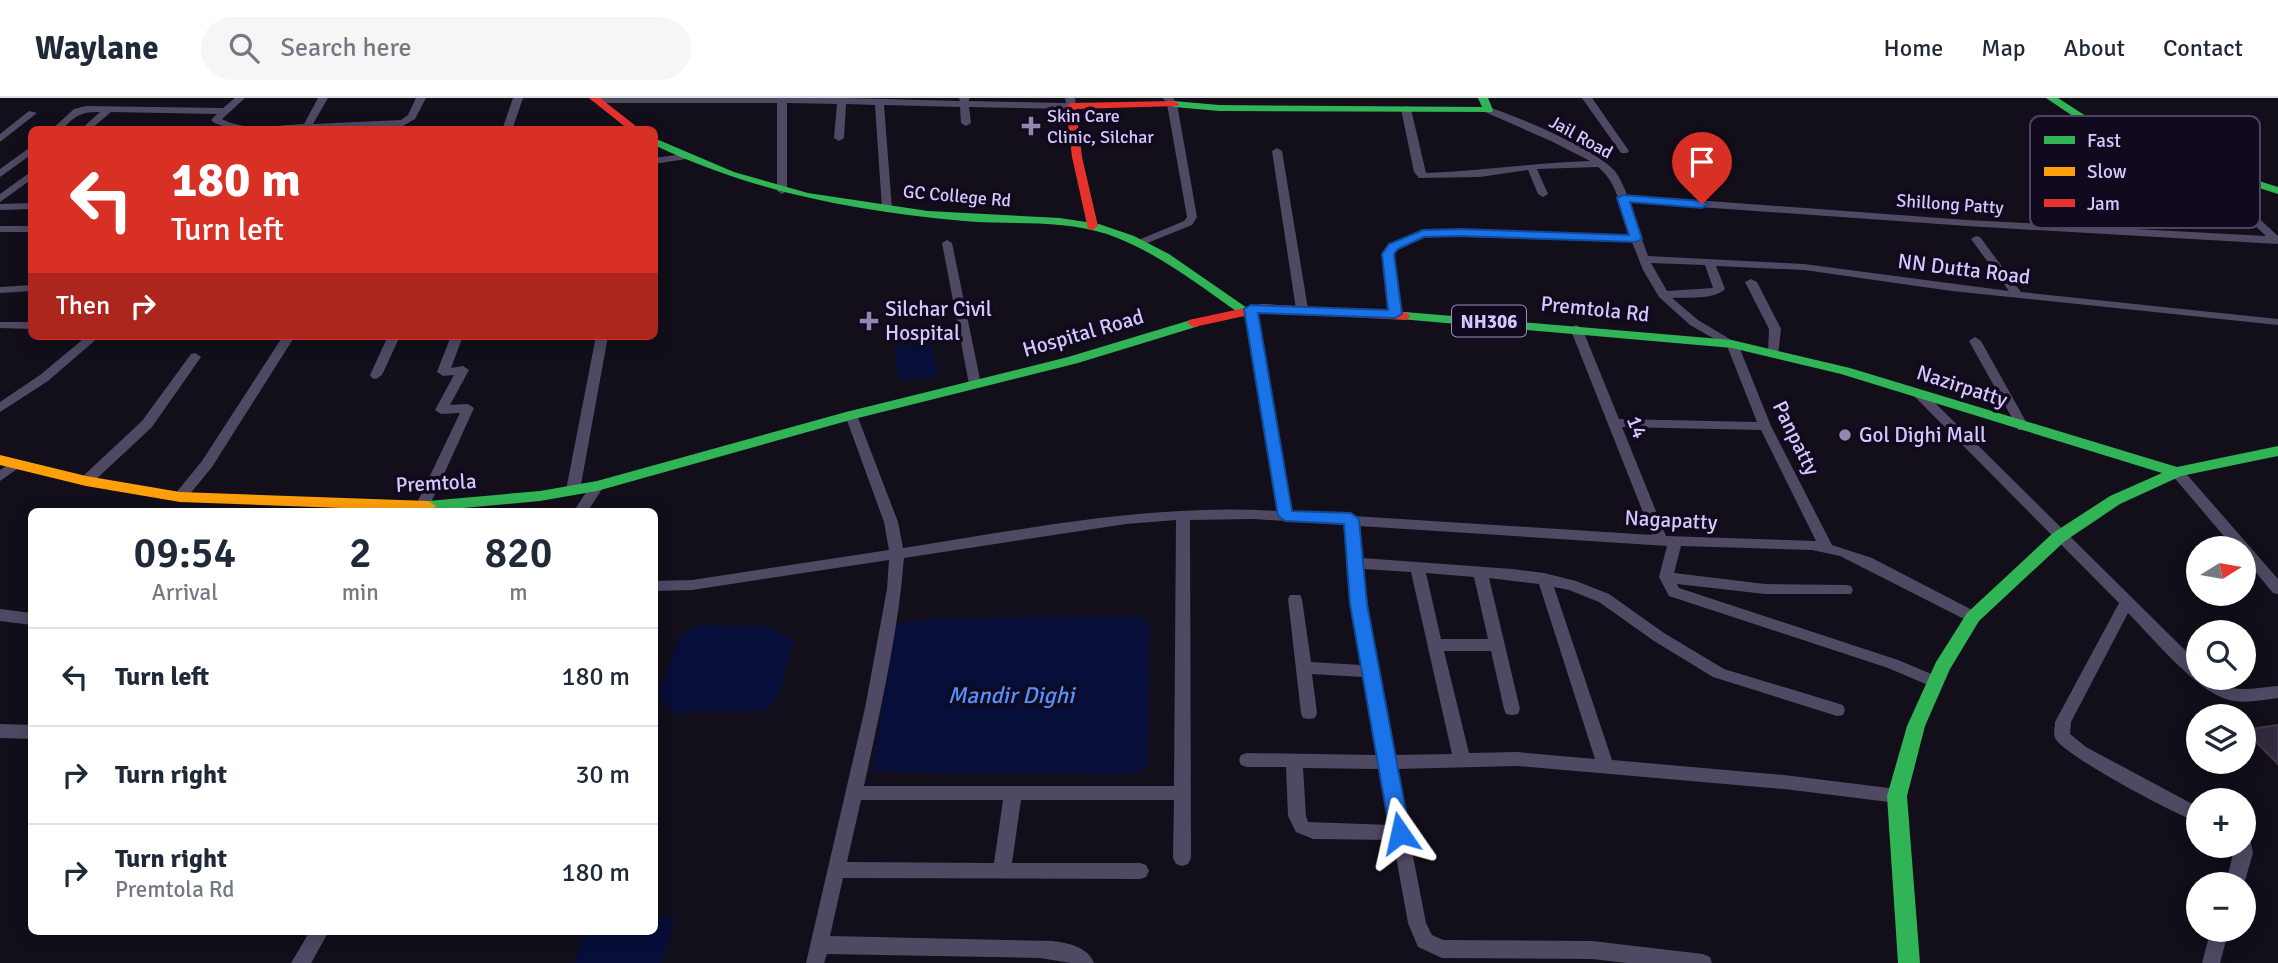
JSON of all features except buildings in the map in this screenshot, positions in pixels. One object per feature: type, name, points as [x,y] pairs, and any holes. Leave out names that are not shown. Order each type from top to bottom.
[{"type":"main road","points":[[2051,98],[2079,116]]},
{"type":"main road","points":[[595,99],[631,126]]},
{"type":"main road","points":[[1092,226],[1077,157],[1071,102],[1170,101],[1219,108],[1406,109],[1486,104]]},
{"type":"main road","name":"GC College Rd","points":[[658,143],[682,157],[738,179],[782,191],[887,209],[1092,226],[1140,243],[1247,309]]},
{"type":"main road","points":[[2260,186],[2278,191]]},
{"type":"main road","name":"Premtola Rd","points":[[1247,309],[1395,314],[1576,328],[1732,344]]},
{"type":"main road","name":"Hospital Road","points":[[851,415],[1073,360],[1247,309]]},
{"type":"main road","name":"Nazirpatty","points":[[1732,344],[1774,352],[2177,472]]},
{"type":"main road","name":"Premtola","points":[[7,462],[86,481],[180,497],[422,507],[472,504],[597,486],[851,415]]},
{"type":"main road","name":"NH306","points":[[2177,472],[2278,452]]},
{"type":"main road","points":[[1909,963],[1898,796],[1916,726],[1935,682],[1973,617],[2059,537],[2115,500],[2177,472]]},
{"type":"street","points":[[231,126],[216,120],[223,110],[240,98]]},
{"type":"street","points":[[308,126],[323,98]]},
{"type":"street","points":[[396,126],[410,120],[421,98]]},
{"type":"street","points":[[508,126],[518,98]]},
{"type":"street","points":[[1587,98],[1624,151]]},
{"type":"street","points":[[595,99],[1071,102]]},
{"type":"street","points":[[782,100],[782,191]]},
{"type":"street","points":[[839,138],[842,100]]},
{"type":"street","points":[[964,101],[966,123]]},
{"type":"street","points":[[1140,243],[1192,220],[1170,101]]},
{"type":"street","points":[[879,102],[887,209]]},
{"type":"street","name":"Jail Road","points":[[1486,104],[1599,164],[1611,174],[1623,198],[1645,260],[1663,295],[1675,310],[1694,325],[1732,344]]},
{"type":"street","points":[[89,126],[109,108]]},
{"type":"street","points":[[1406,109],[1420,174],[1480,174],[1531,166],[1599,164]]},
{"type":"street","points":[[60,126],[80,110],[223,110]]},
{"type":"street","points":[[0,139],[32,113]]},
{"type":"street","points":[[1277,151],[1302,309]]},
{"type":"street","points":[[0,174],[28,152]]},
{"type":"street","points":[[658,160],[682,157]]},
{"type":"street","points":[[17,160],[28,160]]},
{"type":"street","points":[[1531,166],[1543,194]]},
{"type":"street","points":[[0,199],[28,177]]},
{"type":"street","points":[[0,184],[28,183]]},
{"type":"street","name":"Shillong Patty","points":[[1623,198],[2030,227]]},
{"type":"street","points":[[0,207],[28,206]]},
{"type":"street","points":[[2260,225],[2277,241]]},
{"type":"street","name":"Shillong Patty","points":[[2053,228],[2277,241]]},
{"type":"street","points":[[1,230],[28,229]]},
{"type":"street","points":[[1395,314],[1388,254],[1393,247],[1419,235],[1460,232],[1636,239]]},
{"type":"street","points":[[1976,239],[2018,295]]},
{"type":"street","points":[[947,243],[975,384]]},
{"type":"street","name":"NN Dutta Road","points":[[1645,260],[1804,267],[2018,295],[2278,322]]},
{"type":"street","points":[[1663,295],[1719,289],[1709,262]]},
{"type":"street","points":[[1751,282],[1774,329],[1774,352]]},
{"type":"street","points":[[0,290],[28,288]]},
{"type":"street","points":[[1247,309],[1285,516]]},
{"type":"street","points":[[0,325],[28,326]]},
{"type":"street","name":"14","points":[[1576,328],[1668,541]]},
{"type":"street","points":[[0,408],[44,378],[89,340]]},
{"type":"street","points":[[180,497],[207,464],[286,340]]},
{"type":"street","points":[[376,375],[392,340]]},
{"type":"street","points":[[422,507],[468,408],[441,410],[463,370],[443,372],[455,340]]},
{"type":"street","points":[[573,491],[601,340]]},
{"type":"street","points":[[1975,341],[2023,427]]},
{"type":"street","name":"Panpatty","points":[[1732,344],[1765,426],[1827,548]]},
{"type":"street","points":[[86,481],[147,424],[195,357]]},
{"type":"street","points":[[1919,394],[2059,537],[2186,661]]},
{"type":"street","points":[[851,415],[891,522],[897,555],[894,589],[875,694],[817,954],[1040,949],[1065,951],[1079,956],[1085,963]]},
{"type":"street","points":[[1615,423],[1765,426]]},
{"type":"street","points":[[0,477],[7,462]]},
{"type":"street","points":[[2177,472],[2233,536]]},
{"type":"street","points":[[583,508],[597,486]]},
{"type":"street","points":[[1182,515],[1182,858]]},
{"type":"street","name":"Nagapatty","points":[[658,586],[692,584],[897,555],[1084,524],[1182,515],[1285,516],[1668,541],[1827,548],[1867,562],[1973,617]]},
{"type":"street","points":[[1351,519],[1354,563],[1370,671],[1417,923],[1424,941],[1442,949],[1592,950],[1703,963]]},
{"type":"street","points":[[1668,541],[1666,577],[1670,589],[1683,597],[1848,648],[1935,682]]},
{"type":"street","points":[[1354,563],[1544,578],[1604,598],[1659,637],[1719,673],[1837,710]]},
{"type":"street","points":[[2256,563],[2278,589]]},
{"type":"street","points":[[1417,567],[1462,760]]},
{"type":"street","points":[[1480,572],[1512,709]]},
{"type":"street","points":[[1666,577],[1765,589],[1846,590]]},
{"type":"street","points":[[1544,578],[1606,766]]},
{"type":"street","points":[[1296,599],[1309,713]]},
{"type":"street","points":[[2127,601],[2063,722],[2062,736],[2080,752],[2186,809]]},
{"type":"street","points":[[0,615],[28,618]]},
{"type":"street","points":[[1435,645],[1497,645]]},
{"type":"street","points":[[1304,668],[1370,671]]},
{"type":"street","points":[[2216,690],[2231,696],[2278,692]]},
{"type":"street","points":[[0,731],[28,732]]},
{"type":"street","points":[[1247,760],[1387,762],[1517,759],[1784,782],[1898,796]]},
{"type":"street","points":[[1294,762],[1297,816],[1303,827],[1313,831],[1400,833]]},
{"type":"street","points":[[853,793],[1181,793]]},
{"type":"street","points":[[1002,872],[1013,793]]},
{"type":"street","points":[[835,870],[1140,872]]},
{"type":"street","points":[[300,963],[318,935]]},
{"type":"street","points":[[2211,963],[2217,942]]},
{"type":"water","points":[[931,343],[938,375],[900,381],[894,347]]},
{"type":"water","name":"Mandir Dighi","points":[[1140,616],[1150,624],[1148,767],[1130,775],[873,772],[894,624],[933,618]]},
{"type":"water","points":[[698,625],[768,626],[794,641],[779,695],[765,711],[673,713],[659,694],[679,636]]},
{"type":"water","points":[[658,916],[675,918],[662,963],[575,963],[583,935],[658,935]]},
{"type":"traffic: fast","points":[[1174,104],[1219,108],[1488,110],[1483,98]]},
{"type":"traffic: fast","points":[[2051,98],[2079,116]]},
{"type":"traffic: fast","points":[[658,143],[731,174],[769,186],[847,204],[970,218],[1060,221],[1095,227],[1147,247],[1244,310]]},
{"type":"traffic: fast","points":[[2260,185],[2278,191]]},
{"type":"traffic: fast","points":[[1405,316],[1732,344],[1845,371],[2177,472],[2278,451]]},
{"type":"traffic: fast","points":[[428,506],[540,496],[597,486],[851,415],[1073,360],[1194,323]]},
{"type":"traffic: fast","points":[[1909,963],[1897,796],[1916,726],[1942,667],[1973,617],[2059,537],[2115,500],[2177,472]]},
{"type":"traffic: slow","points":[[0,460],[86,481],[180,497],[428,506]]},
{"type":"traffic: jam","points":[[594,98],[631,126]]},
{"type":"traffic: jam","points":[[1092,226],[1077,157],[1071,106],[1174,104]]},
{"type":"traffic: jam","points":[[1194,323],[1263,308],[1405,316]]},
{"type":"place","name":"Skin Care Clinic, Silchar","points":[[1031,126]]},
{"type":"place","name":"Silchar Civil Hospital","points":[[869,321]]},
{"type":"place","name":"Gol Dighi Mall","points":[[1845,435]]},
{"type":"route","points":[[1400,833],[1358,604],[1351,519],[1285,516],[1251,309],[1395,314],[1388,254],[1390,249],[1413,237],[1460,232],[1636,239],[1623,198],[1702,204]]}]
